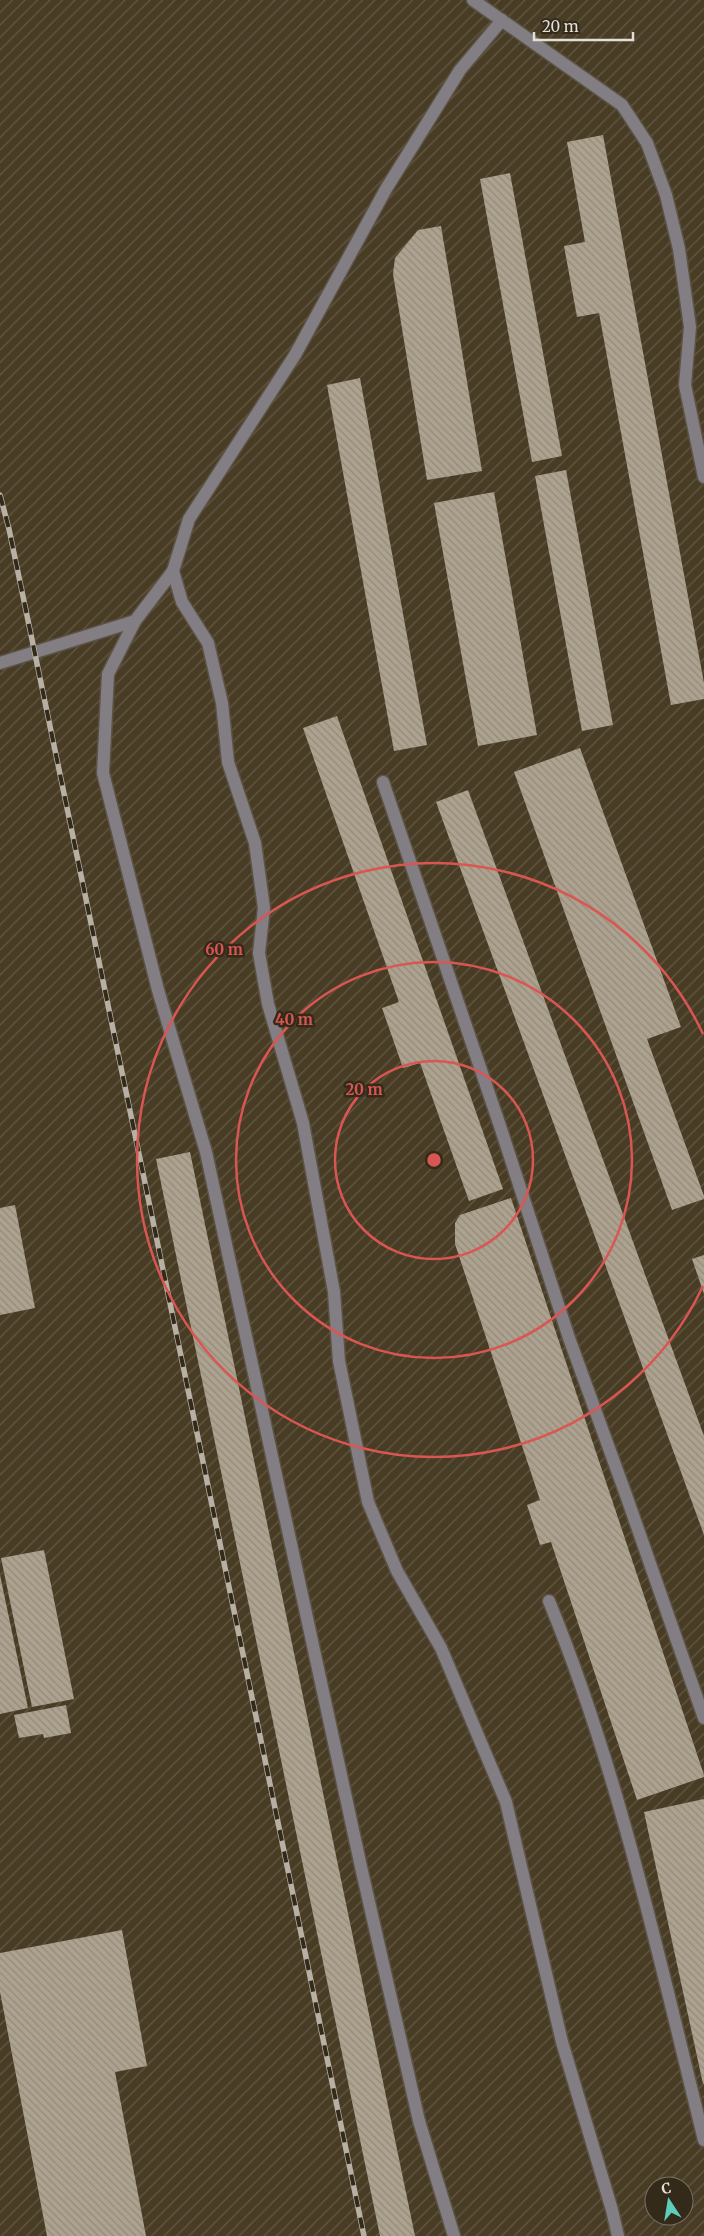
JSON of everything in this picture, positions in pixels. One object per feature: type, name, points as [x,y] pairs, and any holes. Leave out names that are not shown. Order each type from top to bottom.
[{"type":"street","points":[[473,0],[622,105],[647,143],[666,195],[680,249],[690,327],[685,385],[704,477]]},
{"type":"street","points":[[454,2236],[419,2121],[361,1867],[206,1152],[158,990],[103,773],[108,674],[135,621],[173,571],[189,519],[295,355],[386,189],[460,70],[502,20]]},
{"type":"street","points":[[173,571],[182,602],[208,643],[222,703],[228,762],[256,842],[264,908],[259,953],[268,1004],[303,1123],[334,1292],[339,1361],[368,1502],[397,1571],[441,1648],[506,1802],[562,2042],[618,2236]]},
{"type":"street","points":[[0,663],[135,621]]},
{"type":"street","points":[[383,782],[500,1126],[569,1338],[704,1718]]},
{"type":"street","points":[[549,1601],[567,1643],[621,1809],[704,2140]]},
{"type":"shaded area","points":[[0,0],[704,0],[704,2236],[0,2236]]},
{"type":"building","points":[[603,135],[704,683],[704,699],[671,705],[599,313],[577,317],[564,246],[585,242],[567,142]]},
{"type":"building","points":[[510,173],[562,456],[532,462],[480,179]]},
{"type":"building","points":[[441,226],[482,471],[427,480],[393,274],[395,258],[418,230]]},
{"type":"building","points":[[360,378],[427,745],[394,751],[327,385]]},
{"type":"building","points":[[566,470],[613,725],[582,731],[535,476]]},
{"type":"building","points":[[494,492],[537,735],[478,746],[434,503]]},
{"type":"building","points":[[337,716],[503,1189],[469,1201],[420,1063],[403,1068],[382,1008],[399,1002],[303,728]]},
{"type":"building","points":[[580,748],[681,1027],[647,1039],[704,1196],[704,1199],[672,1210],[514,772]]},
{"type":"building","points":[[468,790],[704,1436],[704,1535],[436,802]]},
{"type":"building","points":[[190,1152],[415,2236],[380,2236],[156,1159]]},
{"type":"building","points":[[511,1198],[704,1775],[704,1777],[637,1800],[551,1542],[540,1545],[527,1505],[540,1500],[455,1244],[455,1223],[460,1215]]},
{"type":"building","points":[[15,1205],[35,1308],[0,1315],[0,1208]]},
{"type":"building","points":[[704,1255],[704,1294],[692,1259]]},
{"type":"building","points":[[44,1550],[74,1699],[32,1707],[1,1558]]},
{"type":"building","points":[[0,1575],[28,1708],[0,1714]]},
{"type":"building","points":[[66,1705],[71,1733],[44,1738],[43,1734],[19,1738],[14,1715]]},
{"type":"building","points":[[704,1799],[704,2084],[703,2084],[644,1812]]},
{"type":"building","points":[[122,1930],[147,2066],[115,2072],[146,2236],[47,2236],[0,1992],[0,1953]]},
{"type":"railway","points":[[0,495],[9,529],[364,2236]]}]
